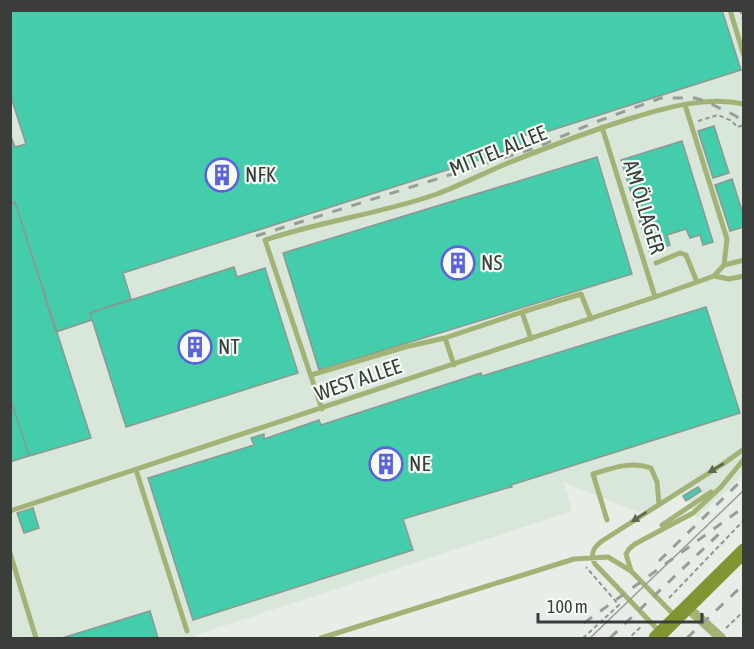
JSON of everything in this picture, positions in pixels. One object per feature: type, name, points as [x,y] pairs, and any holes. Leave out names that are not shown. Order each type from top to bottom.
[{"type":"street","points":[[659,636],[744,551]]},
{"type":"street","points":[[682,613],[719,637]]},
{"type":"lane","points":[[730,10],[744,56]]},
{"type":"lane","name":"MITTEL ALLEE","points":[[311,375],[265,240],[296,230],[366,215],[436,194],[602,127],[663,108],[705,101],[742,103]]},
{"type":"lane","points":[[742,103],[744,111]]},
{"type":"lane","points":[[685,105],[728,239],[724,265],[744,260]]},
{"type":"lane","name":"AM ÖLLAGER","points":[[602,127],[655,297]]},
{"type":"lane","points":[[656,263],[680,254],[686,255],[697,282]]},
{"type":"lane","name":"WEST ALLEE","points":[[10,511],[655,297],[714,276],[724,265]]},
{"type":"lane","name":"WEST ALLEE","points":[[714,276],[729,279],[744,276]]},
{"type":"lane","points":[[322,409],[311,375],[405,347],[445,338],[581,294],[591,319]]},
{"type":"lane","points":[[522,312],[531,339]]},
{"type":"lane","points":[[445,338],[454,365]]},
{"type":"lane","points":[[659,636],[649,620],[595,564],[592,558],[595,548],[602,540],[744,449]]},
{"type":"lane","points":[[631,571],[626,554],[629,549],[648,535],[693,513],[721,487],[744,459]]},
{"type":"lane","points":[[608,520],[593,474],[620,465],[641,465],[651,468],[657,482],[659,504]]},
{"type":"lane","points":[[136,470],[187,631]]},
{"type":"lane","points":[[10,553],[36,639]]},
{"type":"lane","points":[[321,639],[580,558],[608,557],[631,571],[663,604],[682,613]]},
{"type":"path","points":[[740,10],[744,22]]},
{"type":"path","points":[[691,123],[718,115],[732,121],[737,127],[744,125]]},
{"type":"path","points":[[663,604],[744,520]]},
{"type":"path","points":[[580,558],[594,579],[619,605],[583,639]]},
{"type":"path","points":[[719,637],[744,611]]},
{"type":"path","points":[[625,639],[649,620]]},
{"type":"shaded area","points":[[10,11],[743,11],[743,475],[697,518],[685,493],[638,512],[564,482],[572,511],[196,635],[196,638],[11,638]]},
{"type":"building","name":"NFK","points":[[10,10],[722,10],[741,70],[533,136],[532,133],[523,136],[526,145],[123,273],[131,299],[90,313],[92,320],[56,332],[15,202],[10,204],[10,134],[15,147],[26,144],[10,94]]},
{"type":"building","points":[[714,126],[729,173],[713,178],[698,131]]},
{"type":"building","points":[[682,141],[713,242],[703,245],[700,235],[690,238],[686,229],[667,235],[670,245],[649,251],[621,160]]},
{"type":"building","name":"NS","points":[[597,157],[632,274],[319,370],[283,253]]},
{"type":"building","points":[[732,179],[744,217],[744,227],[730,231],[715,185]]},
{"type":"building","points":[[15,202],[91,438],[29,456],[10,397],[10,204]]},
{"type":"building","name":"NT","points":[[234,267],[237,277],[265,268],[298,373],[126,427],[90,313]]},
{"type":"building","name":"NE","points":[[706,307],[740,413],[511,485],[512,487],[403,519],[413,550],[193,620],[148,478],[254,445],[251,438],[264,434],[264,439],[319,420],[321,425],[481,373],[482,376]]},
{"type":"building","points":[[10,397],[29,456],[10,462]]},
{"type":"building","points":[[698,487],[701,491],[686,501],[683,496]]},
{"type":"building","points":[[33,508],[39,528],[24,533],[17,513]]},
{"type":"building","points":[[150,611],[158,638],[62,638]]},
{"type":"tram line","points":[[590,638],[744,490]]},
{"type":"railway","points":[[256,236],[535,148],[593,123],[661,98],[695,98],[705,101],[736,116],[744,124]]},
{"type":"railway","points":[[659,561],[744,478]]},
{"type":"railway","points":[[584,623],[744,507]]},
{"type":"railway","points":[[610,638],[720,533]]},
{"type":"railway","points":[[687,638],[744,584]]},
{"type":"place","name":"NFK","points":[[222,175]]},
{"type":"place","name":"NS","points":[[458,263]]},
{"type":"place","name":"NT","points":[[195,347]]},
{"type":"place","name":"NE","points":[[386,464]]}]
